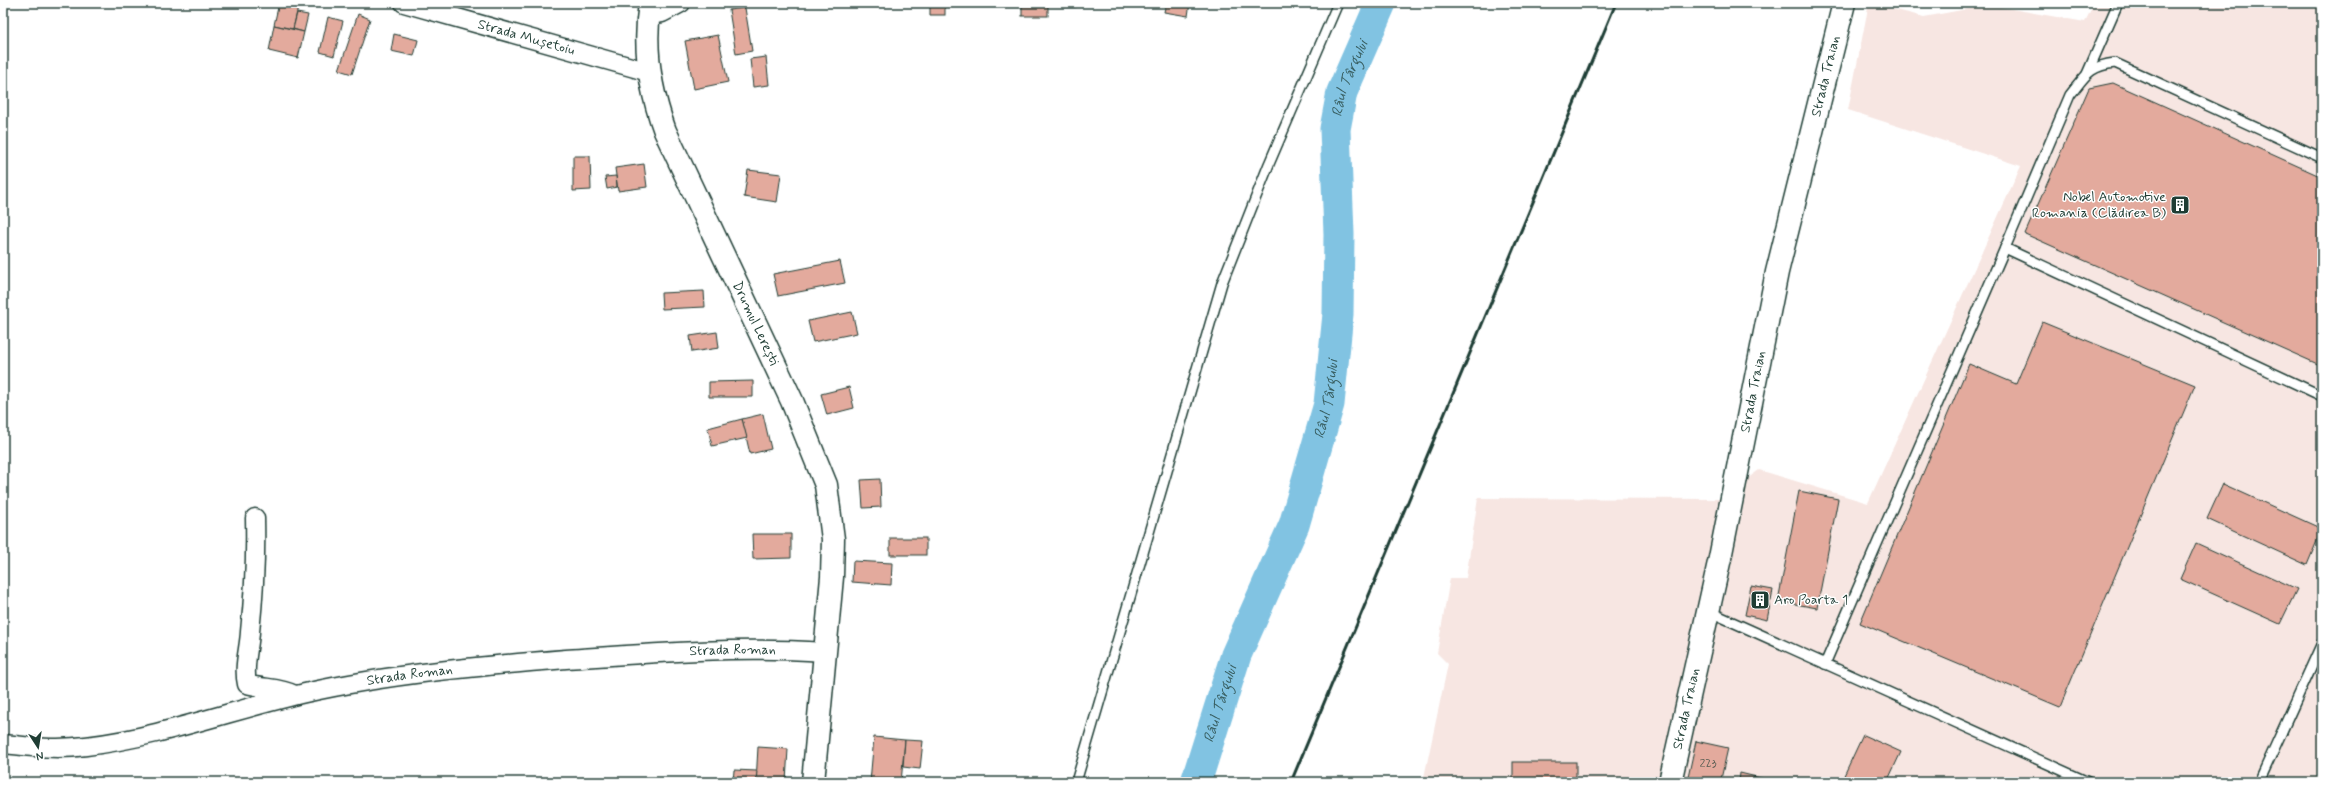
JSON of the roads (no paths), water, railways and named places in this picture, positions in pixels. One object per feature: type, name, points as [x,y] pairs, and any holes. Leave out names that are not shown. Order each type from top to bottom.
[{"type":"main road","name":"Strada Traian","points":[[1670,782],[1708,611],[1777,272],[1844,3]]},
{"type":"main road","name":"Drumul Lerești","points":[[649,9],[649,72],[655,103],[674,153],[792,401],[826,485],[833,539],[832,577],[813,782]]},
{"type":"street","name":"Strada Mușetoiu","points":[[404,3],[649,72]]},
{"type":"street","points":[[649,9],[662,13],[681,3]]},
{"type":"street","points":[[255,518],[256,547],[250,632],[245,672],[247,684],[257,687],[288,691],[296,695]]},
{"type":"street","name":"Strada Roman","points":[[3,744],[61,747],[85,746],[126,740],[296,695],[375,681],[484,666],[658,652],[731,649],[784,649],[824,652]]},
{"type":"lane","points":[[1076,782],[1222,283],[1269,164],[1338,3]]},
{"type":"lane","points":[[2086,75],[2118,3]]},
{"type":"lane","points":[[1825,664],[2070,95],[2086,75],[2099,65],[2115,63],[2322,158]]},
{"type":"lane","points":[[2005,248],[2322,396]]},
{"type":"lane","points":[[1708,611],[2088,782]]},
{"type":"lane","points":[[2259,782],[2322,643]]},
{"type":"waterway","name":"Râul Târgului","points":[[1196,782],[1236,655],[1294,525],[1329,404],[1338,314],[1339,234],[1335,129],[1342,92],[1381,3]]},
{"type":"railway","points":[[1291,782],[1616,3]]},
{"type":"place","name":"Nobel Automotive Romania (Clădirea B)","points":[[2180,205]]},
{"type":"place","name":"Aro Poarta 1","points":[[1760,600]]}]
